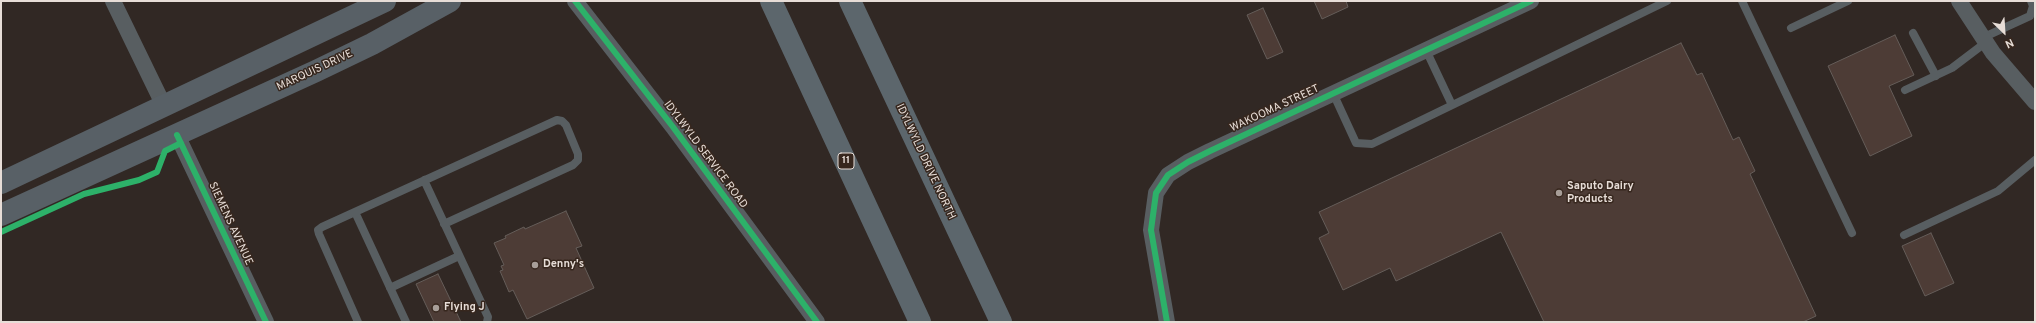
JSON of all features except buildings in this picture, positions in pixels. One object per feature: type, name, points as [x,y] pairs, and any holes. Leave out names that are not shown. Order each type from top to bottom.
[{"type":"highway","name":"11","points":[[771,1],[920,322]]},
{"type":"highway","name":"IDYLWYLD DRIVE NORTH","points":[[850,1],[1001,322]]},
{"type":"main road","points":[[1,182],[385,1]]},
{"type":"main road","name":"MARQUIS DRIVE","points":[[1,215],[323,68],[450,1]]},
{"type":"main road","points":[[164,106],[177,135]]},
{"type":"street","points":[[113,1],[164,106]]},
{"type":"street","name":"IDYLWYLD SERVICE ROAD","points":[[575,1],[673,127],[817,322]]},
{"type":"street","name":"WAKOOMA STREET","points":[[1167,322],[1151,230],[1156,193],[1168,175],[1188,162],[1531,1]]},
{"type":"street","points":[[1959,1],[1984,40],[2035,102]]},
{"type":"street","name":"SIEMENS AVENUE","points":[[177,135],[266,322]]},
{"type":"lane","points":[[1333,94],[1356,143],[1372,144],[1667,1]]},
{"type":"lane","points":[[1742,1],[1852,233]]},
{"type":"lane","points":[[1790,28],[1848,1]]},
{"type":"lane","points":[[1905,90],[1952,68],[1984,40],[2030,16],[2033,6],[2031,1]]},
{"type":"lane","points":[[1913,33],[1936,76]]},
{"type":"lane","points":[[1426,50],[1452,105]]},
{"type":"lane","points":[[358,322],[318,230],[556,120],[562,121],[566,125],[578,154],[578,160],[573,165],[444,224]]},
{"type":"lane","points":[[1904,235],[1998,191],[2035,160]]},
{"type":"lane","points":[[424,180],[488,317],[486,322]]},
{"type":"lane","points":[[355,212],[406,322]]},
{"type":"lane","points":[[390,288],[459,256]]},
{"type":"cycle path","points":[[575,1],[673,127],[817,322]]},
{"type":"cycle path","points":[[1167,322],[1151,230],[1156,193],[1168,175],[1188,162],[1210,151],[1531,1]]},
{"type":"cycle path","points":[[177,135],[266,322]]},
{"type":"cycle path","points":[[1,232],[84,194],[139,180],[157,172],[165,151],[181,143]]},
{"type":"place","name":"Saputo Dairy Products","points":[[1559,193]]},
{"type":"place","name":"Denny's","points":[[535,265]]},
{"type":"place","name":"Flying J","points":[[436,308]]}]
